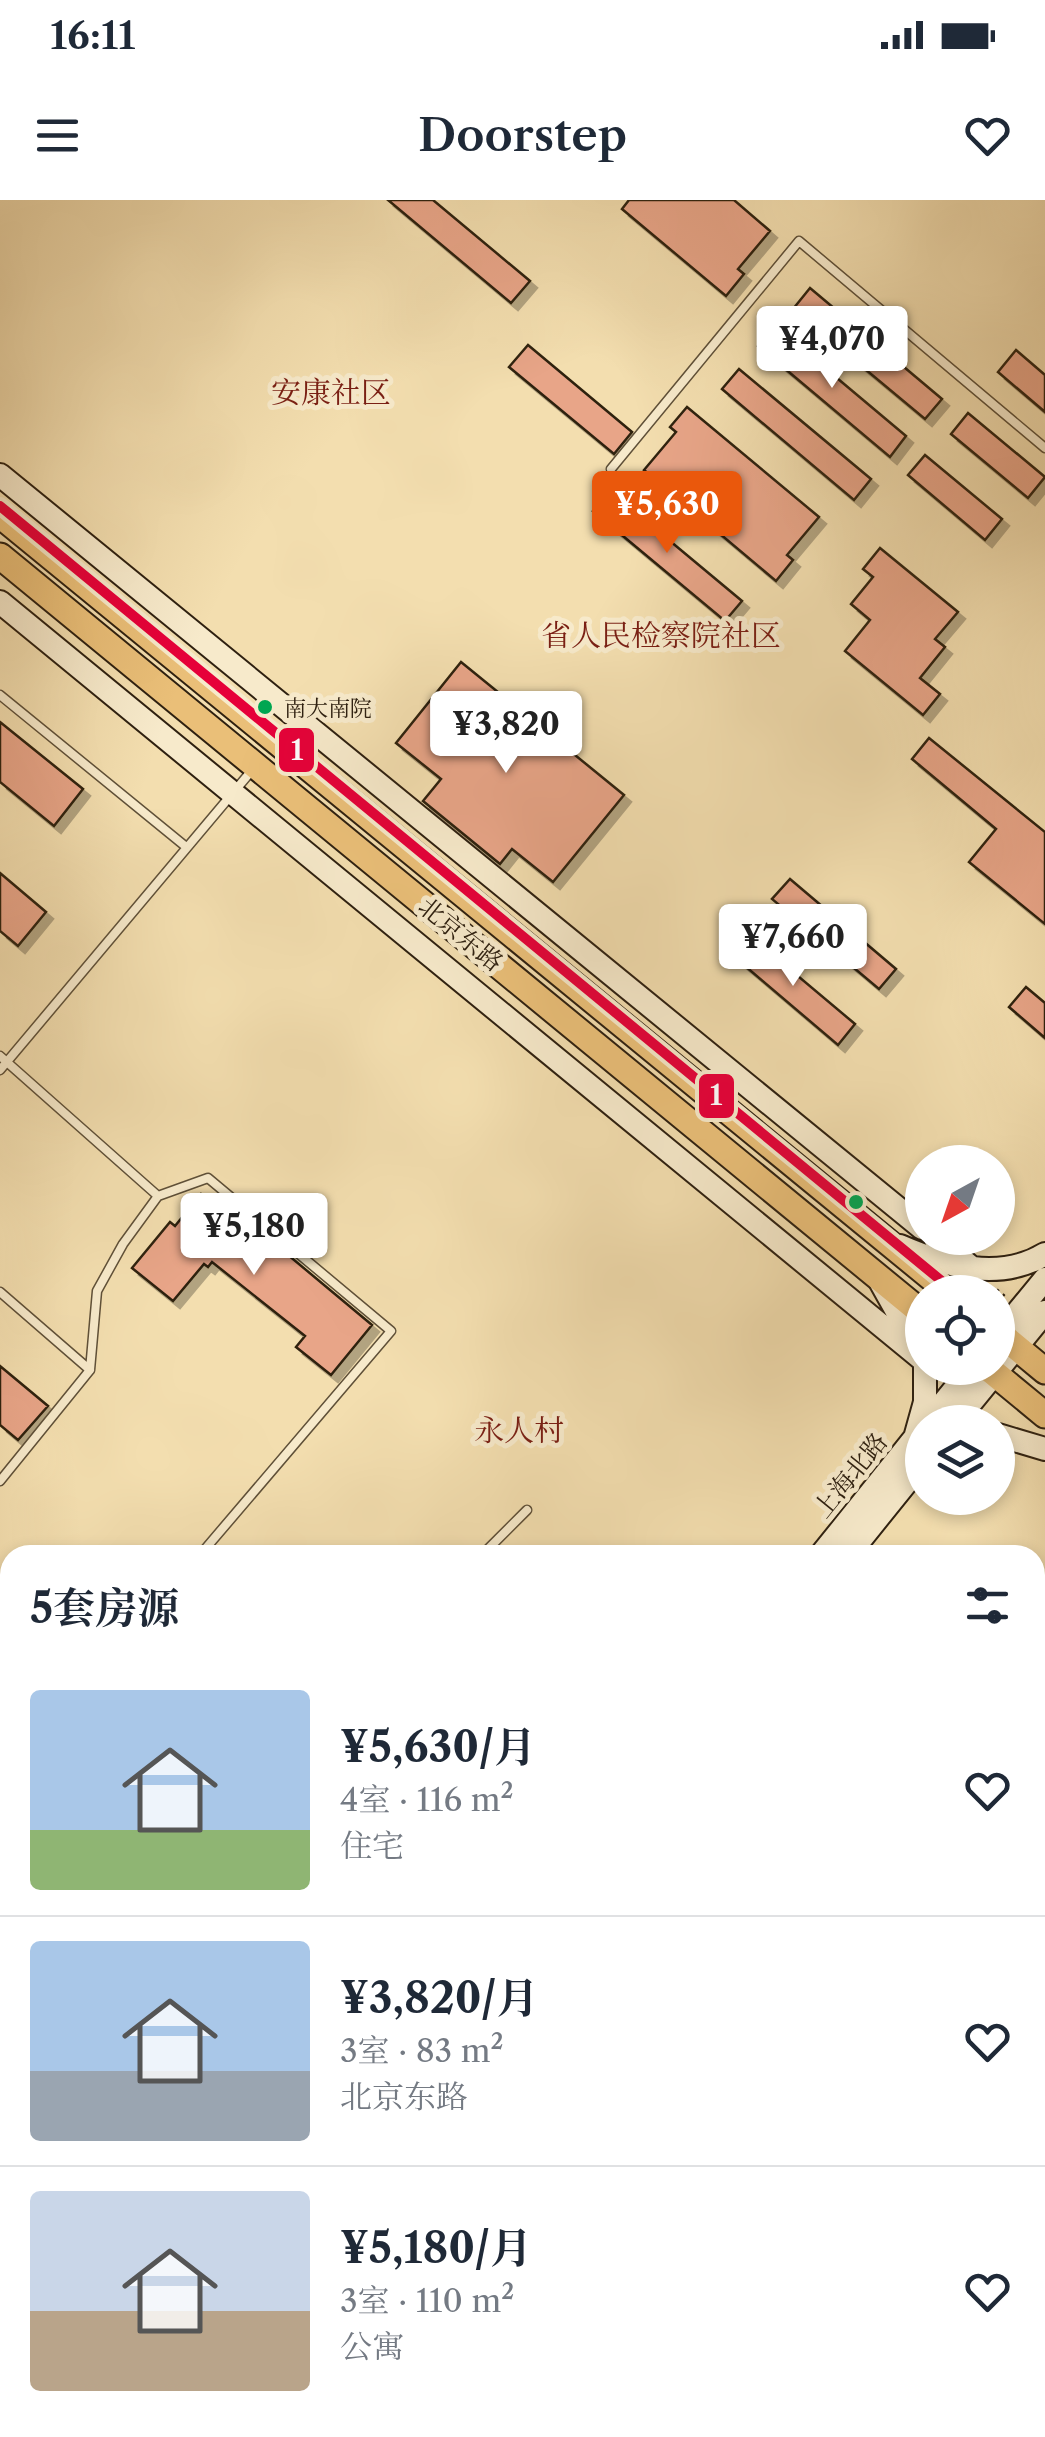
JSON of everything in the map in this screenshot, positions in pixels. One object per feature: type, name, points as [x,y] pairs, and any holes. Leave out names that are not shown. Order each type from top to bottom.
[{"type":"main road","points":[[0,475],[905,1214]]},
{"type":"main road","name":"北京东路","points":[[0,515],[928,1275]]},
{"type":"main road","name":"北京东路","points":[[0,556],[905,1299]]},
{"type":"main road","name":"北京东路","points":[[0,602],[905,1345]]},
{"type":"main road","points":[[884,1240],[934,1261],[973,1269],[1014,1266],[1045,1254]]},
{"type":"main road","points":[[956,1255],[973,1269]]},
{"type":"main road","points":[[877,1276],[905,1328]]},
{"type":"main road","points":[[1015,1321],[1045,1280]]},
{"type":"main road","points":[[1015,1330],[1045,1312]]},
{"type":"main road","points":[[1015,1347],[1045,1371]]},
{"type":"main road","name":"上海北路","points":[[948,1405],[969,1385]]},
{"type":"main road","points":[[1005,1385],[1045,1416]]},
{"type":"main road","points":[[1034,1445],[1045,1459]]},
{"type":"main road","name":"上海北路","points":[[829,1545],[905,1451]]},
{"type":"main road","name":"上海北路","points":[[856,1545],[905,1486]]},
{"type":"lane","points":[[611,469],[799,241],[1045,448]]},
{"type":"lane","points":[[0,695],[185,846]]},
{"type":"lane","points":[[158,1196],[2,1063],[256,765]]},
{"type":"lane","points":[[0,1480],[90,1370],[98,1291],[123,1244],[158,1196],[208,1178],[391,1331],[209,1545]]},
{"type":"lane","points":[[0,1292],[90,1370]]},
{"type":"lane","points":[[492,1545],[526,1510]]},
{"type":"building","points":[[388,200],[433,200],[530,281],[511,303]]},
{"type":"building","points":[[629,200],[734,200],[770,231],[738,269],[744,274],[726,296],[622,209]]},
{"type":"building","points":[[810,288],[942,399],[925,419],[793,309]]},
{"type":"building","points":[[775,326],[906,436],[890,457],[758,346]]},
{"type":"building","points":[[528,345],[632,432],[614,454],[509,367]]},
{"type":"building","points":[[1016,350],[1045,375],[1045,412],[998,372]]},
{"type":"building","points":[[739,369],[871,479],[854,500],[722,389]]},
{"type":"building","points":[[687,407],[819,517],[787,555],[793,560],[776,581],[644,470],[676,432],[670,427]]},
{"type":"building","points":[[968,413],[1045,477],[1028,498],[951,434]]},
{"type":"building","points":[[925,455],[1002,519],[985,540],[908,475]]},
{"type":"building","points":[[610,491],[742,601],[725,621],[593,511]]},
{"type":"building","points":[[880,548],[958,612],[935,639],[945,647],[920,678],[940,694],[923,715],[845,651],[870,620],[851,604],[873,577],[863,569]]},
{"type":"building","points":[[461,662],[624,795],[553,882],[512,849],[500,864],[423,801],[441,779],[396,743]]},
{"type":"building","points":[[0,722],[83,789],[54,826],[0,782]]},
{"type":"building","points":[[929,738],[1045,832],[1045,924],[969,862],[996,829],[912,759]]},
{"type":"building","points":[[0,873],[46,912],[18,946],[0,931]]},
{"type":"building","points":[[790,879],[896,969],[879,989],[772,899]]},
{"type":"building","points":[[748,934],[855,1024],[838,1045],[731,954]]},
{"type":"building","points":[[1026,987],[1045,1003],[1045,1038],[1009,1007]]},
{"type":"building","points":[[201,1194],[234,1220],[239,1214],[372,1325],[331,1375],[296,1347],[305,1336],[212,1262],[208,1267],[204,1264],[173,1301],[132,1268],[170,1222],[175,1226]]},
{"type":"building","points":[[0,1366],[48,1406],[18,1440],[0,1425]]},
{"type":"transit line","name":"1","points":[[0,506],[934,1275]]},
{"type":"place","name":"南大南院","points":[[265,707]]},
{"type":"district","name":"安康社区","points":[[331,393]]},
{"type":"district","name":"省人民检察院社区","points":[[661,636]]},
{"type":"district","name":"永人村","points":[[519,1431]]}]
